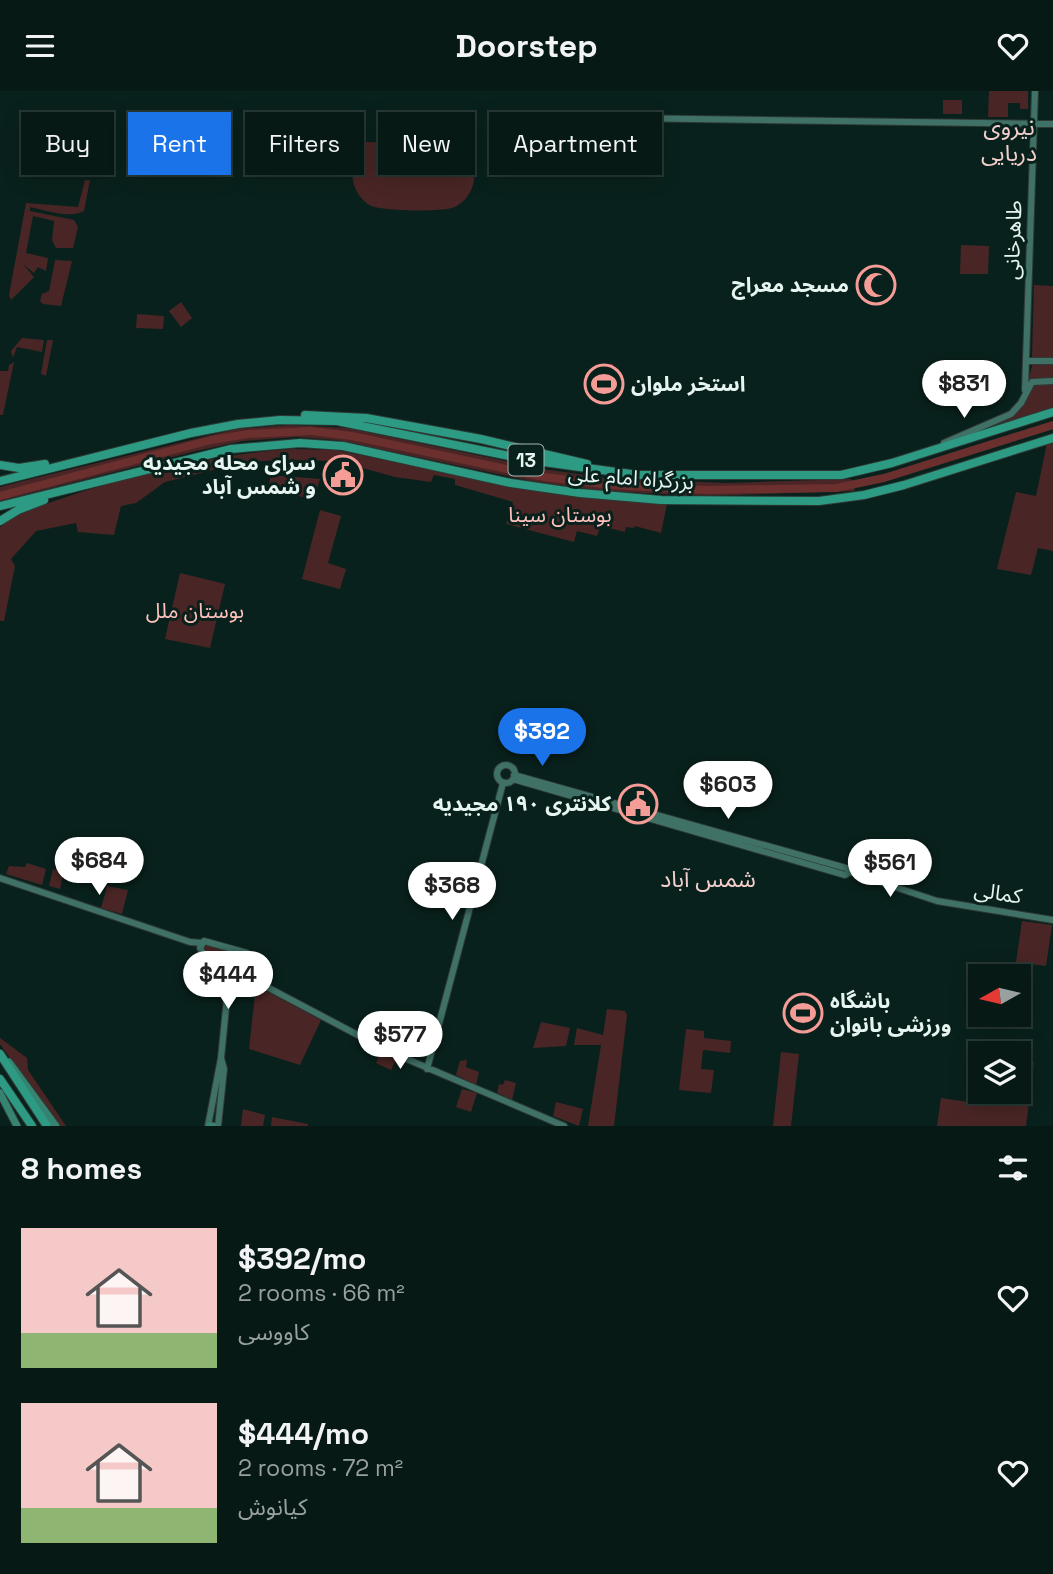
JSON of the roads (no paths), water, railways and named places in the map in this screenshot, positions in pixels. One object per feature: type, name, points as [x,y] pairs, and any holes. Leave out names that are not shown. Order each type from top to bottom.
[{"type":"highway","name":"بزرگراه امام علی","points":[[72,461],[238,423],[323,414],[366,418],[481,439],[638,475],[841,475],[914,456],[1053,412]]},
{"type":"highway","name":"بزرگراه امام علی","points":[[0,506],[231,449],[310,443],[353,448],[511,483],[580,493],[661,500],[819,501],[881,491],[1053,437]]},
{"type":"highway","points":[[0,465],[19,468],[72,461]]},
{"type":"highway","points":[[0,481],[72,461]]},
{"type":"highway","points":[[0,521],[25,506],[94,482]]},
{"type":"highway","points":[[0,1052],[47,1126]]},
{"type":"highway","points":[[0,1079],[32,1126]]},
{"type":"main road","name":"طاهرخانی","points":[[1025,390],[1035,91]]},
{"type":"main road","points":[[662,118],[1053,124]]},
{"type":"main road","points":[[1027,361],[1053,361]]},
{"type":"main road","points":[[914,456],[1008,417],[1021,403],[1025,390],[1034,381],[1053,381]]},
{"type":"main road","points":[[427,1069],[503,783],[514,777],[510,767],[500,768],[497,778],[503,783]]},
{"type":"main road","name":"کمالی","points":[[514,777],[795,857],[846,868],[850,872],[937,901],[1053,920]]},
{"type":"main road","points":[[0,878],[190,942],[209,941],[247,953],[251,960],[253,980]]},
{"type":"main road","points":[[190,942],[201,953],[237,966],[246,967],[251,960]]},
{"type":"main road","points":[[201,953],[202,943]]},
{"type":"main road","points":[[212,1126],[227,997],[224,962]]},
{"type":"main road","points":[[237,966],[253,980],[427,1069],[564,1126]]},
{"type":"main road","points":[[227,997],[237,966]]},
{"type":"main road","points":[[0,1052],[56,1126]]},
{"type":"main road","points":[[212,1126],[224,1069],[221,1058]]},
{"type":"main road","points":[[0,1093],[17,1126]]},
{"type":"waterway","points":[[0,496],[211,440],[248,434],[311,431],[352,436],[544,477],[610,485],[706,490],[836,488],[884,478],[1053,425]]},
{"type":"place","name":"مسجد معراج","points":[[876,285]]},
{"type":"place","name":"استخر ملوان","points":[[604,384]]},
{"type":"place","name":"سرای محله مجیدیه و شمس آباد","points":[[343,475]]},
{"type":"place","name":"کلانتری ۱۹۰ مجیدیه","points":[[638,804]]},
{"type":"place","name":"باشگاه ورزشی بانوان","points":[[803,1013]]},
{"type":"district","name":"نیروی دریایی","points":[[1009,140]]},
{"type":"district","name":"شمس آباد","points":[[708,879]]},
{"type":"park label","name":"بوستان سینا","points":[[560,515]]},
{"type":"park label","name":"بوستان ملل","points":[[195,611]]}]
